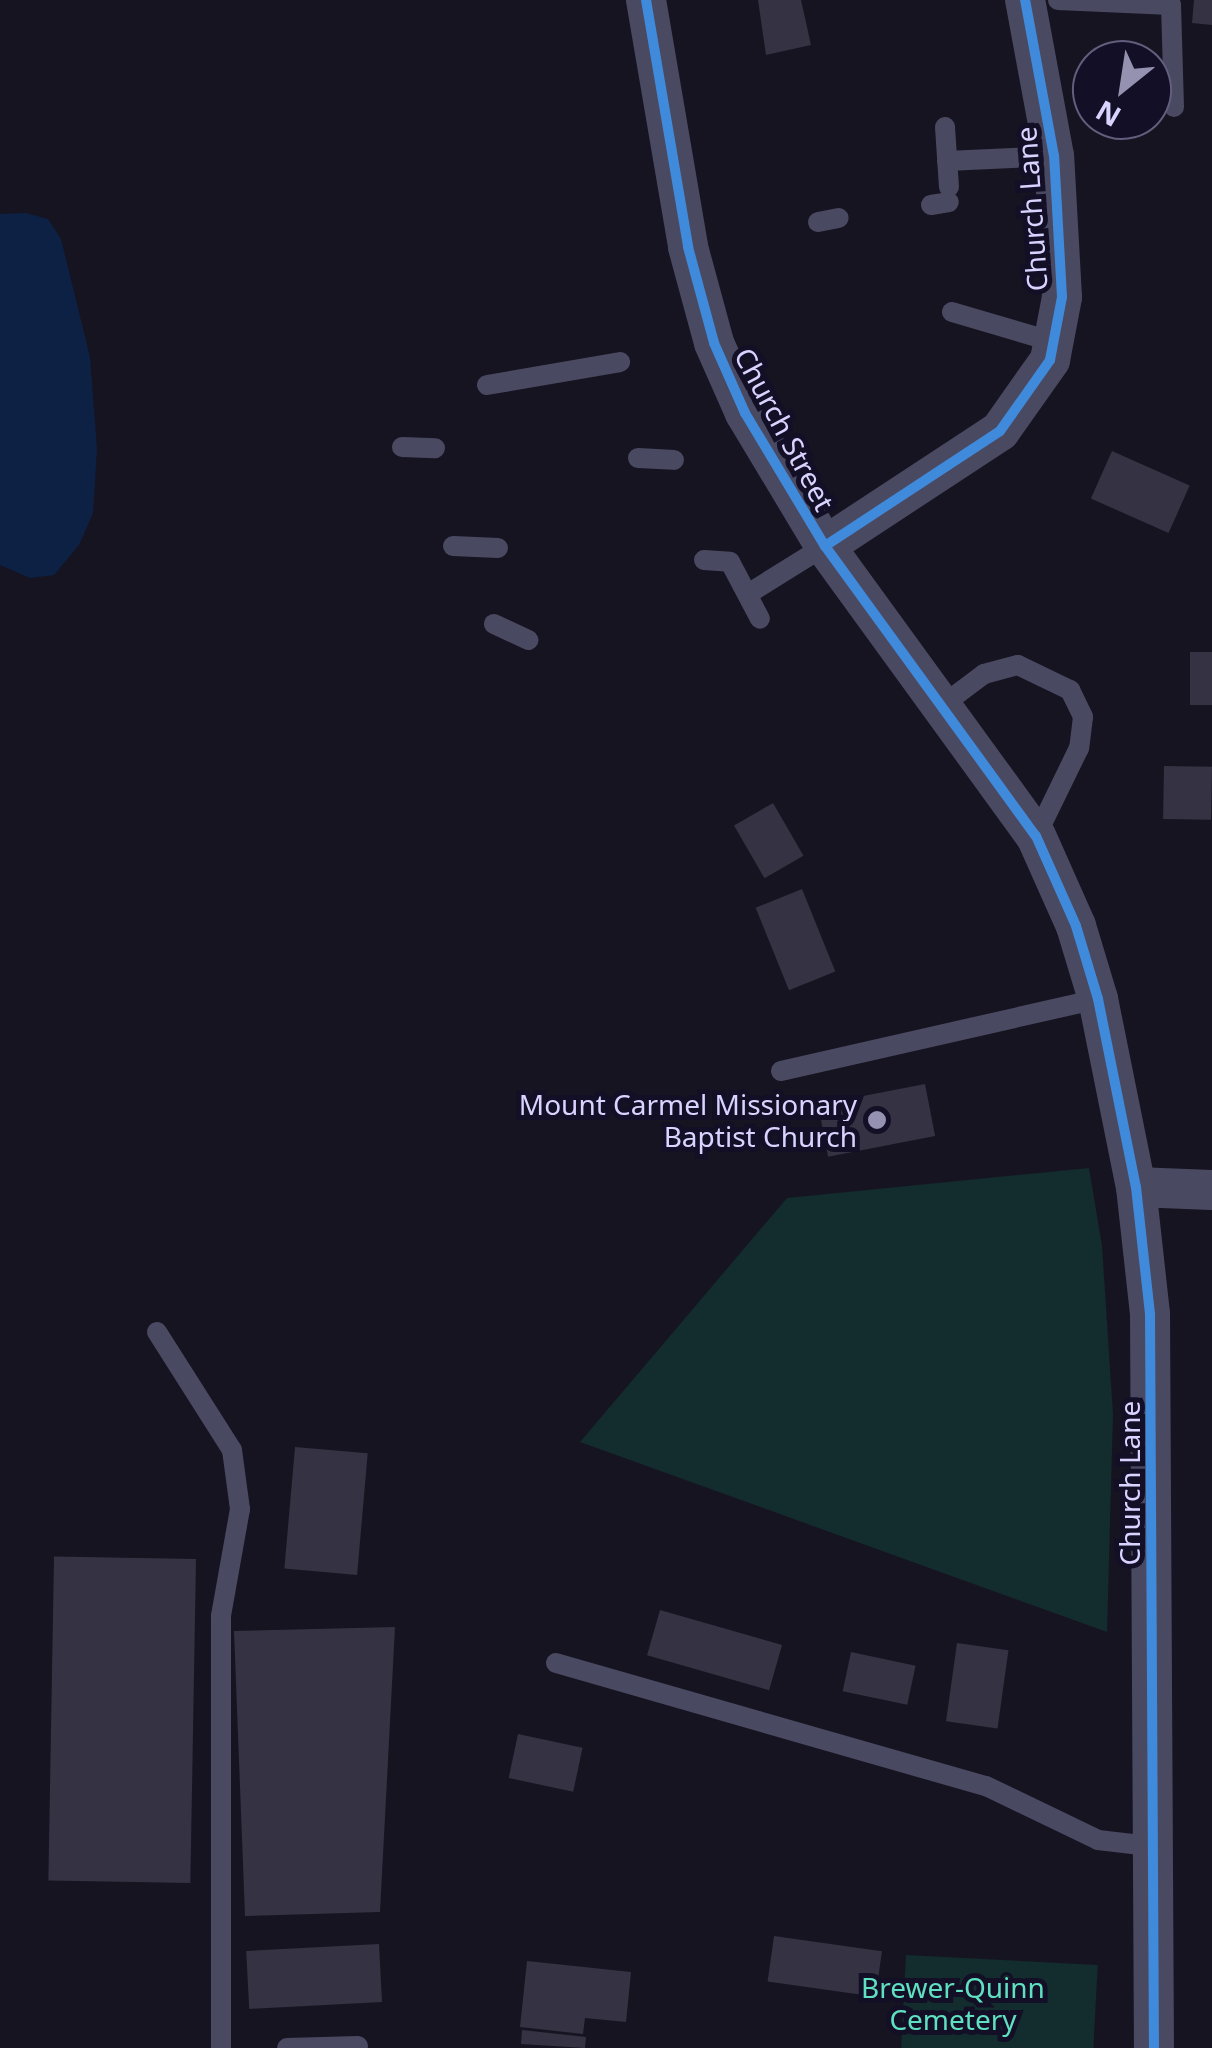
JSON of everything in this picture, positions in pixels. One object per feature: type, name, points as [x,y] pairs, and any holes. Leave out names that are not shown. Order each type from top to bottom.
[{"type":"street","name":"Church Street","points":[[646,0],[667,143],[714,343],[781,482],[1036,836],[1076,926]]},
{"type":"street","name":"Church Lane","points":[[825,546],[1000,430],[1050,360],[1062,298],[1054,156],[1025,0]]},
{"type":"street","name":"Church Lane","points":[[1076,926],[1098,999],[1136,1187],[1150,1332],[1154,2048]]},
{"type":"street","points":[[1136,1187],[1212,1190]]},
{"type":"lane","points":[[1058,0],[1172,2],[1174,107]]},
{"type":"lane","points":[[943,198],[945,128]]},
{"type":"lane","points":[[947,161],[1054,156]]},
{"type":"lane","points":[[952,312],[1054,342]]},
{"type":"lane","points":[[486,385],[620,362]]},
{"type":"lane","points":[[402,447],[435,448]]},
{"type":"lane","points":[[638,458],[674,460]]},
{"type":"lane","points":[[453,546],[498,548]]},
{"type":"lane","points":[[751,592],[825,546]]},
{"type":"lane","points":[[704,560],[730,562],[751,592],[760,618]]},
{"type":"lane","points":[[494,624],[528,640]]},
{"type":"lane","points":[[940,707],[984,674],[1018,665],[1070,690],[1084,717],[1079,748],[1036,836]]},
{"type":"lane","points":[[781,1071],[1098,999]]},
{"type":"lane","points":[[157,1332],[232,1450],[240,1509],[221,1616],[221,2048]]},
{"type":"lane","points":[[556,1663],[986,1786],[1098,1840],[1150,1846]]},
{"type":"lane","points":[[287,2048],[358,2046]]},
{"type":"green space","points":[[1089,1168],[1102,1246],[1113,1414],[1107,1632],[580,1442],[787,1198]]},
{"type":"green space","name":"Brewer-Quinn Cemetery","points":[[906,1955],[1098,1965],[1093,2048],[901,2048]]},
{"type":"water","points":[[26,213],[48,219],[61,239],[90,357],[97,449],[93,513],[79,545],[54,575],[30,578],[0,565],[0,214]]},
{"type":"building","points":[[758,0],[801,0],[811,45],[766,55]]},
{"type":"building","points":[[1194,0],[1212,0],[1212,25],[1192,23]]},
{"type":"building","points":[[1112,451],[1190,486],[1169,533],[1091,499]]},
{"type":"building","points":[[1190,652],[1212,652],[1212,705],[1190,705]]},
{"type":"building","points":[[1164,766],[1212,767],[1211,820],[1163,819]]},
{"type":"building","points":[[773,803],[803,856],[765,878],[734,826]]},
{"type":"building","points":[[802,889],[835,972],[789,990],[756,908]]},
{"type":"building","name":"Mount Carmel Missionary Baptist Church","points":[[925,1084],[935,1136],[828,1157],[818,1105]]},
{"type":"building","points":[[295,1447],[368,1453],[357,1575],[284,1569]]},
{"type":"building","points":[[54,1557],[196,1559],[190,1883],[48,1880]]},
{"type":"building","points":[[660,1610],[782,1645],[769,1690],[647,1655]]},
{"type":"building","points":[[395,1627],[380,1912],[245,1916],[234,1631]]},
{"type":"building","points":[[957,1643],[1008,1650],[997,1728],[946,1721]]},
{"type":"building","points":[[851,1652],[916,1666],[907,1705],[843,1691]]},
{"type":"building","points":[[518,1734],[583,1748],[573,1792],[509,1778]]},
{"type":"building","points":[[774,1936],[882,1951],[876,1997],[768,1982]]},
{"type":"building","points":[[379,1944],[382,2002],[249,2009],[246,1951]]},
{"type":"building","points":[[527,1961],[631,1972],[626,2022],[585,2018],[583,2034],[520,2027]]},
{"type":"building","points":[[522,2030],[586,2037],[585,2048],[521,2044]]},
{"type":"cycle path","points":[[646,0],[688,247],[714,343],[745,413],[825,546],[1036,836],[1076,926],[1098,999],[1136,1187],[1150,1314],[1154,2048]]},
{"type":"cycle path","points":[[825,546],[1000,431],[1050,360],[1062,297],[1054,156],[1025,0]]},
{"type":"place","name":"Mount Carmel Missionary Baptist Church","points":[[877,1120]]}]
